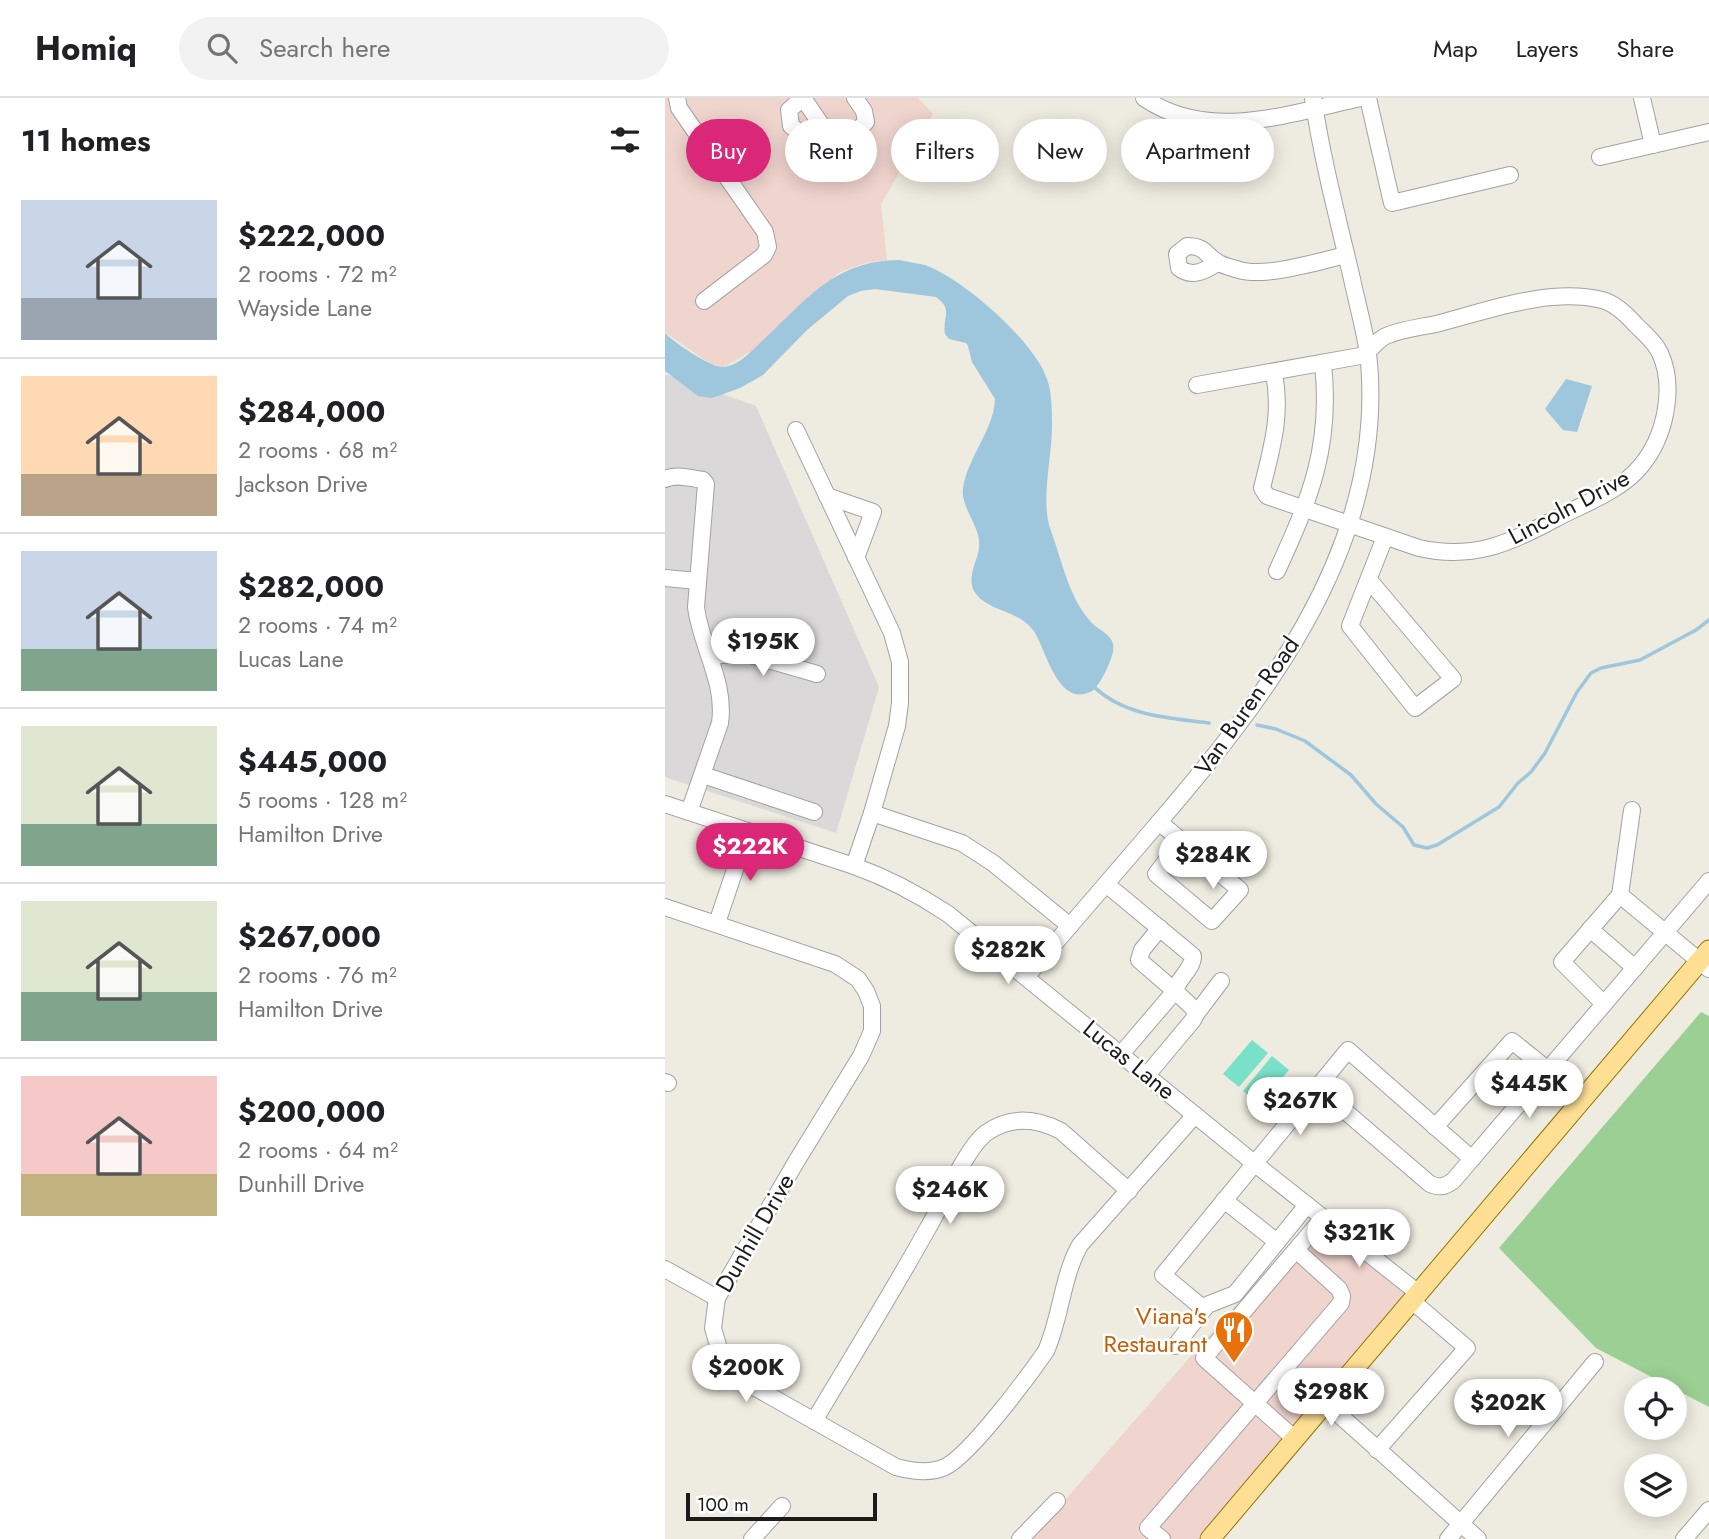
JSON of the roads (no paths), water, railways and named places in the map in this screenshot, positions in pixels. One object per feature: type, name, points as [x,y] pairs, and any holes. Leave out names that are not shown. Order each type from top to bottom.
[{"type":"main road","points":[[1210,1539],[1415,1296],[1706,960]]},
{"type":"street","points":[[677,98],[679,108],[768,240],[764,255],[704,301]]},
{"type":"street","points":[[790,119],[789,110],[803,98],[817,119]]},
{"type":"street","points":[[855,98],[864,111],[865,119]]},
{"type":"street","points":[[1144,98],[1163,110],[1221,122],[1262,121],[1313,103],[1361,98]]},
{"type":"street","points":[[1368,98],[1392,203],[1510,175]]},
{"type":"street","points":[[1642,98],[1653,145]]},
{"type":"street","name":"Van Buren Road","points":[[1026,977],[1216,755],[1278,671],[1328,583],[1349,525],[1356,503],[1370,429],[1369,352],[1313,103]]},
{"type":"street","points":[[1600,157],[1709,132]]},
{"type":"street","points":[[1217,263],[1248,272],[1287,268],[1346,255]]},
{"type":"street","name":"Lincoln Drive","points":[[1197,385],[1360,356],[1369,352],[1384,337],[1501,306],[1539,299],[1587,297],[1606,301],[1625,314],[1660,351],[1666,372],[1667,400],[1662,427],[1653,448],[1625,482],[1514,541],[1464,554],[1443,554],[1267,496],[1262,488],[1278,424],[1278,392],[1274,373]]},
{"type":"street","points":[[1277,571],[1305,509],[1323,440],[1323,364]]},
{"type":"street","points":[[796,430],[892,634],[900,662],[902,681],[897,726],[854,866]]},
{"type":"street","points":[[665,479],[669,476],[684,477],[703,480],[706,484],[695,607],[698,625],[718,680],[722,708],[720,723],[689,813]]},
{"type":"street","points":[[827,496],[873,512],[856,558]]},
{"type":"street","points":[[1369,580],[1453,679],[1415,708],[1350,626],[1385,537]]},
{"type":"street","points":[[665,578],[697,581]]},
{"type":"street","points":[[710,656],[744,653],[817,674]]},
{"type":"street","points":[[703,775],[814,812]]},
{"type":"street","name":"Lucas Lane","points":[[665,804],[885,877],[949,914],[1324,1218],[1415,1296],[1467,1348],[1377,1450]]},
{"type":"street","points":[[1604,1003],[1562,962],[1620,895],[1632,810]]},
{"type":"street","points":[[872,813],[962,843],[993,863],[1070,926]]},
{"type":"street","points":[[1159,822],[1182,841],[1240,890],[1212,920],[1156,874],[1182,841]]},
{"type":"street","points":[[717,923],[748,831]]},
{"type":"street","points":[[1317,1087],[1430,1184],[1445,1186],[1453,1181],[1709,881]]},
{"type":"street","points":[[1106,884],[1193,956],[1193,963],[1177,984],[1175,991],[1122,1054]]},
{"type":"street","points":[[1620,895],[1665,932],[1706,960]]},
{"type":"street","name":"Dunhill Drive","points":[[665,907],[835,964],[858,979],[866,991],[874,1019],[873,1031],[861,1056],[717,1298],[713,1328],[722,1359],[732,1371],[754,1387],[896,1467],[910,1470],[944,1467],[954,1460],[1018,1388],[1046,1351],[1075,1255],[1195,1115]]},
{"type":"street","points":[[1160,928],[1142,950],[1139,960],[1193,1008],[1196,1014]]},
{"type":"street","points":[[1590,929],[1635,968]]},
{"type":"street","points":[[1147,1075],[1193,1020],[1221,981]]},
{"type":"street","points":[[1435,1127],[1512,1041],[1548,1070]]},
{"type":"street","points":[[1204,1309],[1163,1275],[1348,1050],[1472,1159]]},
{"type":"street","points":[[814,1421],[929,1228],[953,1181],[978,1140],[986,1133],[1000,1125],[1023,1119],[1049,1124],[1061,1131],[1129,1191]]},
{"type":"street","points":[[1224,1200],[1277,1242]]},
{"type":"street","points":[[1175,1346],[1207,1305],[1235,1294],[1307,1205]]},
{"type":"street","points":[[1295,1439],[1204,1357],[1324,1218]]},
{"type":"street","points":[[1162,1539],[1148,1528],[1342,1300],[1339,1289],[1296,1250]]},
{"type":"street","points":[[665,1269],[717,1298]]},
{"type":"street","points":[[1448,1539],[1595,1362]]},
{"type":"street","points":[[1326,1403],[1478,1539]]},
{"type":"street","points":[[1020,1539],[1057,1501]]},
{"type":"street","points":[[752,1539],[782,1506]]},
{"type":"street","points":[[1683,1539],[1709,1510]]},
{"type":"water","points":[[899,260],[925,265],[940,272],[975,296],[1025,343],[1045,374],[1052,413],[1046,493],[1051,531],[1077,602],[1091,622],[1107,635],[1113,644],[1107,669],[1092,691],[1080,695],[1061,685],[1038,638],[1027,623],[982,600],[973,589],[972,577],[979,540],[965,503],[963,488],[994,410],[995,399],[972,362],[966,343],[949,339],[945,334],[946,310],[936,297],[875,289],[848,296],[807,330],[763,375],[740,388],[712,398],[698,396],[665,371],[665,333],[703,360],[719,367],[730,366],[748,354],[822,286],[855,267]]},
{"type":"water","points":[[1566,379],[1592,386],[1577,432],[1563,430],[1545,409]]},
{"type":"waterway","points":[[1257,725],[1276,729],[1305,741],[1351,775],[1376,804],[1403,827],[1414,845],[1427,848],[1437,845],[1499,807],[1545,753],[1577,692],[1591,673],[1601,668],[1640,660],[1696,630],[1709,620]]},
{"type":"waterway","points":[[1093,686],[1118,704],[1133,710],[1209,723]]},
{"type":"place","name":"Viana's Restaurant","points":[[1234,1364]]}]
